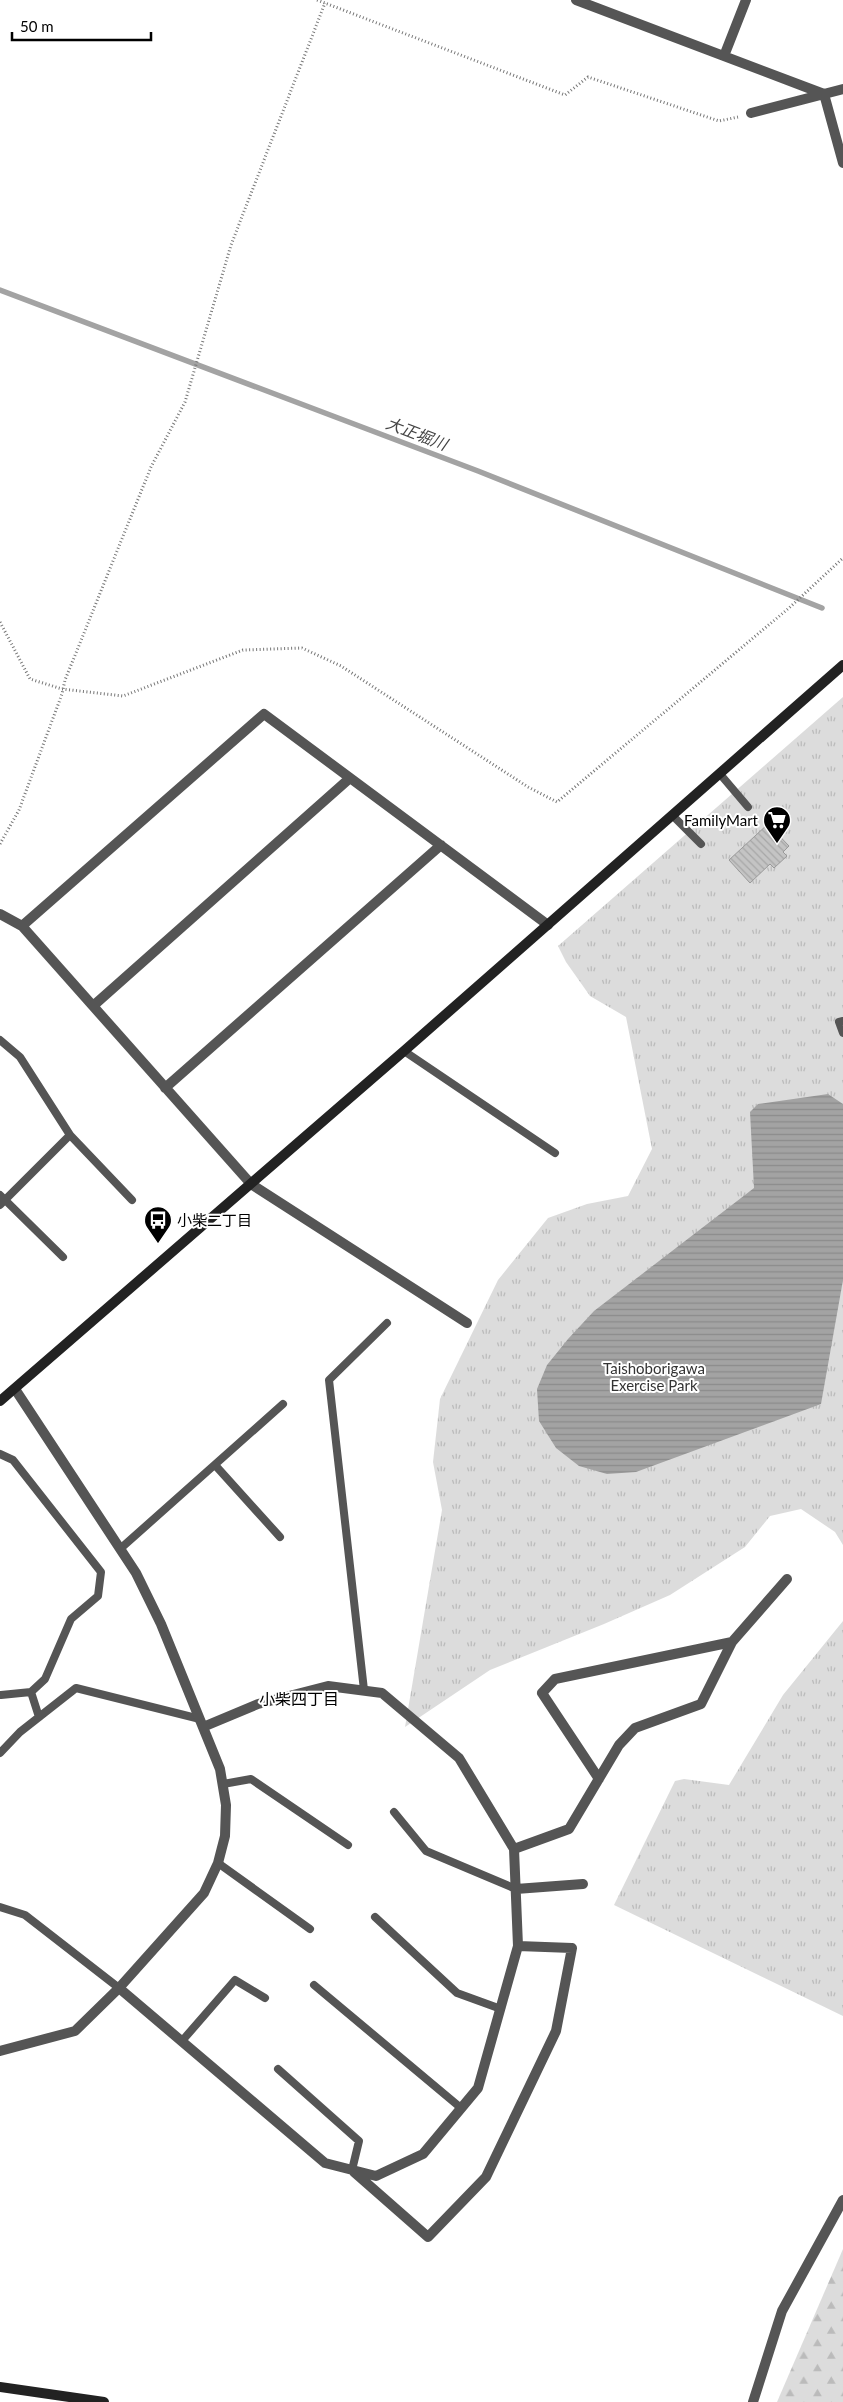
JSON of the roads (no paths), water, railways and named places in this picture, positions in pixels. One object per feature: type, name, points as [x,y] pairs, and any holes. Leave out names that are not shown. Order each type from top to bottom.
[{"type":"street","points":[[576,0],[824,94]]},
{"type":"street","points":[[724,56],[746,0]]},
{"type":"street","points":[[751,114],[843,89]]},
{"type":"street","points":[[824,94],[843,163]]},
{"type":"street","points":[[0,1401],[404,1052],[843,665]]},
{"type":"street","points":[[22,926],[264,714],[548,926]]},
{"type":"street","points":[[93,1006],[350,778]]},
{"type":"street","points":[[165,1088],[441,845]]},
{"type":"street","points":[[0,914],[22,926],[251,1184],[467,1323]]},
{"type":"street","points":[[0,2051],[75,2031],[120,1988],[204,1893],[218,1863],[225,1836],[226,1805],[220,1769],[161,1624],[136,1573],[15,1390]]},
{"type":"street","points":[[514,1849],[569,1829],[619,1745],[635,1728],[701,1704],[732,1642],[787,1579]]},
{"type":"street","points":[[599,1779],[542,1693],[555,1679],[732,1642]]},
{"type":"street","points":[[120,1988],[325,2163],[376,2176],[423,2154],[478,2088],[518,1946],[514,1849],[459,1758],[382,1693],[364,1690],[328,1686],[258,1704],[202,1723]]},
{"type":"street","points":[[516,1889],[583,1884]]},
{"type":"street","points":[[352,2170],[428,2237],[486,2177],[556,2032],[572,1948],[518,1946]]},
{"type":"street","points":[[753,2402],[782,2311],[843,2200]]},
{"type":"street","points":[[0,2387],[104,2402]]},
{"type":"lane","points":[[720,774],[748,807]]},
{"type":"lane","points":[[673,816],[701,844]]},
{"type":"lane","points":[[843,1021],[839,1022],[843,1033]]},
{"type":"lane","points":[[0,1040],[20,1057],[70,1135],[132,1200]]},
{"type":"lane","points":[[404,1052],[554,1152]]},
{"type":"lane","points":[[63,1257],[2,1200],[70,1135]]},
{"type":"lane","points":[[364,1690],[329,1380],[387,1323]]},
{"type":"lane","points":[[120,1549],[284,1404]]},
{"type":"lane","points":[[0,1454],[14,1460],[101,1572],[98,1596],[71,1619],[45,1678],[31,1692],[1,1695]]},
{"type":"lane","points":[[215,1465],[280,1537]]},
{"type":"lane","points":[[0,1753],[20,1732],[76,1688],[202,1723]]},
{"type":"lane","points":[[31,1692],[39,1717]]},
{"type":"lane","points":[[223,1784],[251,1779],[348,1845]]},
{"type":"lane","points":[[394,1812],[426,1851],[516,1889]]},
{"type":"lane","points":[[218,1863],[310,1929]]},
{"type":"lane","points":[[0,1907],[25,1915],[120,1988]]},
{"type":"lane","points":[[375,1917],[457,1992],[501,2009]]},
{"type":"lane","points":[[182,2041],[235,1980],[265,1998]]},
{"type":"lane","points":[[314,1985],[461,2108]]},
{"type":"lane","points":[[278,2069],[359,2141],[352,2170]]},
{"type":"waterway","name":"大正堀川","points":[[0,290],[478,471],[822,608]]},
{"type":"place","name":"FamilyMart","points":[[777,844]]},
{"type":"place","name":"小柴二丁目","points":[[158,1244]]},
{"type":"district","name":"小柴四丁目","points":[[299,1698]]},
{"type":"park label","name":"Taishoborigawa Exercise Park","points":[[654,1376]]}]
